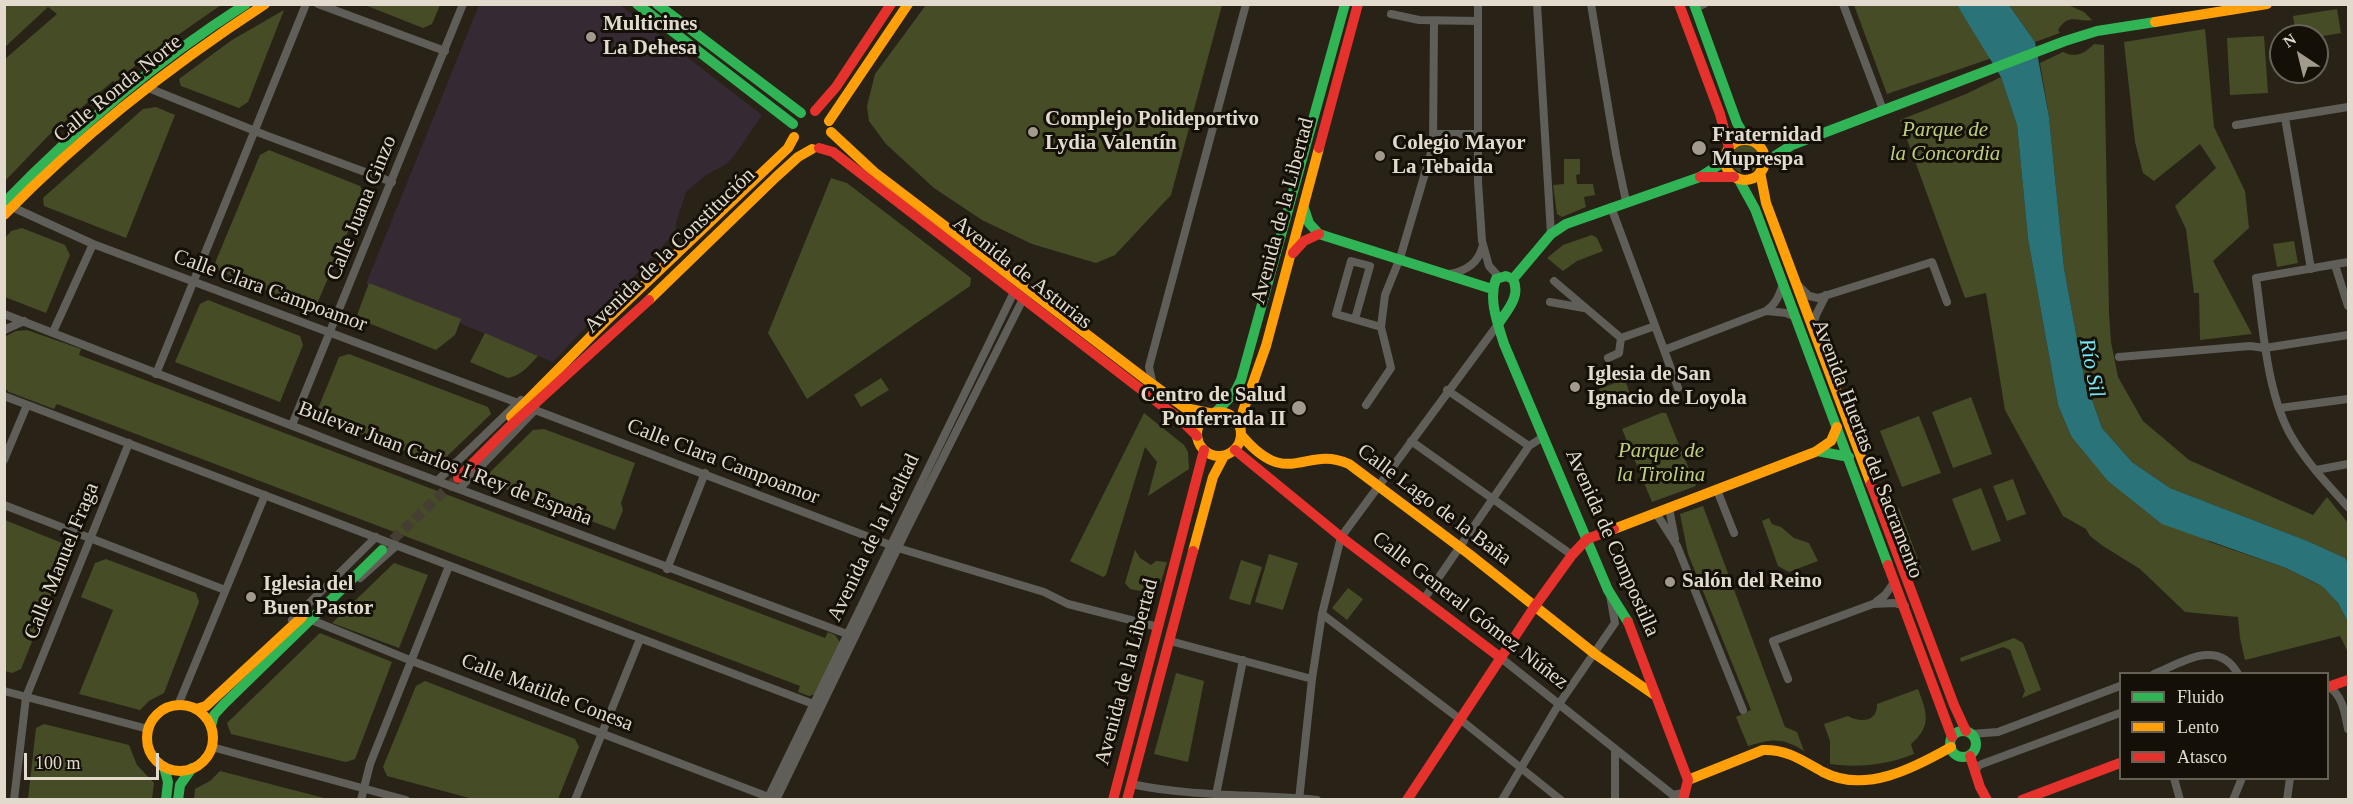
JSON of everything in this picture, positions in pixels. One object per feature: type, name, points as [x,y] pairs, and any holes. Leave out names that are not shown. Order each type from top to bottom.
[{"type":"street","name":"Calle Ronda Norte","points":[[7,208],[33,174],[111,103],[200,34],[246,4]]},
{"type":"street","name":"Calle Ronda Norte","points":[[7,208],[81,141],[146,87],[265,4]]},
{"type":"street","points":[[156,374],[306,4]]},
{"type":"street","points":[[318,4],[445,51]]},
{"type":"street","name":"Calle Juana Ginzo","points":[[292,425],[463,4]]},
{"type":"street","points":[[637,4],[793,124]]},
{"type":"street","points":[[657,4],[801,113],[815,111],[826,116],[830,127]]},
{"type":"street","points":[[815,111],[836,87],[891,4]]},
{"type":"street","points":[[801,113],[793,124],[794,137],[801,146],[816,149],[827,142],[830,127],[908,4]]},
{"type":"street","points":[[1153,385],[1149,368],[1246,4]]},
{"type":"street","name":"Avenida de la Libertad","points":[[1213,412],[1234,392],[1241,380],[1345,4]]},
{"type":"street","name":"Avenida de la Libertad","points":[[1241,431],[1243,411],[1260,367],[1358,4]]},
{"type":"street","points":[[1478,4],[1477,134],[1482,246],[1494,285],[1503,300],[1508,300],[1516,293]]},
{"type":"street","points":[[1537,4],[1551,234]]},
{"type":"street","points":[[1591,4],[1626,201]]},
{"type":"street","points":[[1679,4],[1720,114],[1729,148]]},
{"type":"street","points":[[1844,4],[1883,110]]},
{"type":"street","points":[[1698,6],[1737,123],[1747,140],[1761,148],[1792,145],[1958,80],[2097,31],[2226,7],[2267,4]]},
{"type":"street","points":[[1391,14],[1419,20],[1478,21]]},
{"type":"street","points":[[1366,405],[1391,368],[1381,327],[1385,294],[1400,258],[1433,146],[1434,21]]},
{"type":"street","points":[[1322,85],[1336,90]]},
{"type":"street","points":[[146,87],[392,182]]},
{"type":"street","points":[[1318,98],[1333,102]]},
{"type":"street","points":[[2236,125],[2348,107]]},
{"type":"street","points":[[2285,118],[2311,269]]},
{"type":"street","name":"Avenida de Asturias","points":[[830,127],[836,138],[874,172],[1153,385],[1185,408],[1213,412]]},
{"type":"street","points":[[1434,134],[1477,134]]},
{"type":"street","name":"Avenida de la Constitución","points":[[456,481],[553,382],[604,323],[788,148],[794,137]]},
{"type":"street","points":[[1736,177],[1727,168],[1725,161],[1729,148],[1737,141],[1747,140]]},
{"type":"street","points":[[1700,177],[1747,179],[1792,145]]},
{"type":"street","points":[[1761,148],[1762,168]]},
{"type":"street","name":"Avenida de Asturias","points":[[816,149],[833,152],[1182,421],[1197,436]]},
{"type":"street","name":"Avenida de la Constitución","points":[[438,480],[518,403],[553,382],[798,157],[816,149]]},
{"type":"street","points":[[1513,279],[1551,234],[1566,224],[1626,201],[1700,177],[1725,161]]},
{"type":"street","name":"Avenida Huertas del Sacramento","points":[[1762,168],[1766,203],[1954,705],[1969,732]]},
{"type":"street","name":"Avenida Huertas del Sacramento","points":[[1736,177],[1755,209],[1905,606],[1951,742]]},
{"type":"street","points":[[1304,204],[1307,219],[1319,234],[1494,285]]},
{"type":"street","points":[[1611,207],[1678,388]]},
{"type":"street","name":"Calle Clara Campoamor","points":[[7,208],[93,244],[518,403]]},
{"type":"street","points":[[1290,257],[1304,241],[1319,234]]},
{"type":"street","points":[[53,332],[93,244]]},
{"type":"street","points":[[1450,274],[1470,266],[1477,259],[1482,246]]},
{"type":"street","points":[[1355,319],[1370,266],[1351,261],[1336,314],[1381,327]]},
{"type":"street","points":[[1797,283],[1804,293],[1818,298],[1932,262],[1947,302]]},
{"type":"street","points":[[2349,262],[2256,278],[2265,348],[2280,408],[2292,438],[2316,470],[2349,507]]},
{"type":"street","points":[[2335,265],[2349,306]]},
{"type":"street","points":[[1299,799],[1312,679],[1322,614],[1341,537],[1513,302],[1517,285],[1513,279],[1506,276],[1494,285]]},
{"type":"street","points":[[1554,281],[1621,338]]},
{"type":"street","points":[[1664,350],[1766,311],[1779,297],[1783,283]]},
{"type":"street","name":"Avenida de Compostilla","points":[[1494,285],[1504,344],[1608,590],[1626,618],[1688,780]]},
{"type":"street","points":[[1813,326],[1826,295]]},
{"type":"street","name":"Avenida de la Lealtad","points":[[771,799],[1019,296]]},
{"type":"street","points":[[1550,302],[1586,308]]},
{"type":"street","points":[[1766,311],[1786,313],[1796,318]]},
{"type":"street","name":"Bulevar Juan Carlos I Rey de España","points":[[4,314],[438,480],[456,481],[668,569],[851,636]]},
{"type":"street","points":[[4,330],[24,321]]},
{"type":"street","points":[[1621,338],[1655,326]]},
{"type":"street","points":[[2119,357],[2250,346],[2265,348],[2349,335]]},
{"type":"street","points":[[1608,358],[1619,353],[1621,338]]},
{"type":"street","points":[[1485,341],[1491,339],[1504,344]]},
{"type":"street","points":[[1132,368],[1144,365],[1153,354]]},
{"type":"street","name":"Avenida de la Constitución","points":[[456,481],[535,410],[553,382]]},
{"type":"street","points":[[1447,390],[1529,446]]},
{"type":"street","points":[[4,396],[265,495],[378,545],[396,546],[817,706]]},
{"type":"street","points":[[2280,408],[2349,399]]},
{"type":"street","points":[[4,460],[27,405]]},
{"type":"street","name":"Calle Clara Campoamor","points":[[535,410],[894,546]]},
{"type":"street","points":[[1213,412],[1232,415],[1241,431],[1235,450],[1224,456],[1217,456],[1204,450],[1197,436],[1199,425],[1213,412]]},
{"type":"street","points":[[1407,800],[1535,606],[1572,555],[1587,539],[1816,451],[1830,441],[1837,427]]},
{"type":"street","name":"Calle Lago de la Baña","points":[[1241,431],[1254,450],[1274,463],[1285,465],[1336,458],[1350,464],[1460,547],[1595,654],[1656,696]]},
{"type":"street","points":[[1424,599],[1529,446],[1543,437]]},
{"type":"street","points":[[1411,441],[1572,555]]},
{"type":"street","name":"Calle Manuel Fraga","points":[[14,800],[26,697],[129,443]]},
{"type":"street","name":"Avenida de la Libertad","points":[[1113,800],[1204,450]]},
{"type":"street","name":"Calle General Gómez Núñez","points":[[1235,450],[1341,537],[1501,658],[1673,795],[1683,796],[1688,780]]},
{"type":"street","points":[[1816,451],[1849,457]]},
{"type":"street","name":"Avenida de la Libertad","points":[[1127,799],[1213,477],[1224,456]]},
{"type":"street","points":[[2316,470],[2349,464]]},
{"type":"street","points":[[668,569],[705,473]]},
{"type":"street","points":[[1717,490],[1734,533]]},
{"type":"street","points":[[178,705],[265,495]]},
{"type":"street","points":[[4,505],[225,590]]},
{"type":"street","points":[[1669,508],[1677,546],[1743,710]]},
{"type":"street","points":[[1656,513],[1677,546]]},
{"type":"street","points":[[164,767],[180,771],[192,768],[204,761],[212,747],[211,726],[214,715],[260,662],[378,545]]},
{"type":"street","points":[[196,709],[206,706],[314,621],[396,546]]},
{"type":"street","name":"Avenida de la Lealtad","points":[[894,546],[1044,592],[1068,604],[1158,627]]},
{"type":"street","points":[[362,800],[370,764],[449,566]]},
{"type":"street","points":[[1788,679],[1773,641],[1874,604],[1886,595],[1895,581]]},
{"type":"street","points":[[1502,800],[1559,704],[1616,623],[1608,590]]},
{"type":"street","points":[[1874,604],[1894,603],[1905,606]]},
{"type":"street","points":[[1322,614],[1561,800]]},
{"type":"street","name":"Calle Matilde Conesa","points":[[314,621],[771,799]]},
{"type":"street","points":[[575,800],[640,639]]},
{"type":"street","points":[[1170,642],[1312,679]]},
{"type":"street","points":[[2159,672],[2202,655],[2215,653],[2234,666],[2237,672]]},
{"type":"street","points":[[1216,797],[1243,660]]},
{"type":"street","points":[[2329,687],[2349,680]]},
{"type":"street","points":[[1688,780],[1763,750],[1774,749],[1786,751],[1838,777],[1854,780],[1880,778],[1921,763],[1951,742],[1958,732],[1998,732],[2119,687]]},
{"type":"street","points":[[2329,688],[2336,691],[2341,700],[2349,729]]},
{"type":"street","points":[[4,691],[148,729]]},
{"type":"street","points":[[166,800],[168,782],[164,767],[150,752],[147,739],[148,729],[154,717],[162,710],[178,705],[196,709],[206,717],[211,726]]},
{"type":"street","points":[[1951,742],[1954,753],[1978,766],[2119,714]]},
{"type":"street","points":[[1969,732],[1976,744],[1970,761],[1980,800]]},
{"type":"street","points":[[212,747],[406,800]]},
{"type":"street","points":[[1615,750],[1615,800]]},
{"type":"street","points":[[1970,761],[1990,761]]},
{"type":"street","points":[[1970,761],[1987,800]]},
{"type":"street","points":[[2022,800],[2119,764]]},
{"type":"street","points":[[178,800],[180,785],[192,768]]},
{"type":"street","points":[[2175,780],[2180,800]]},
{"type":"street","points":[[2233,800],[2241,780]]},
{"type":"street","points":[[2287,800],[2290,780]]},
{"type":"street","points":[[1131,784],[1216,797],[1317,800]]},
{"type":"shaded area","points":[[479,5],[620,5],[762,115],[734,156],[686,192],[676,223],[676,232],[553,362],[366,284]]},
{"type":"green space","points":[[5,4],[221,5],[142,60],[115,83],[113,81],[49,135],[5,181],[5,59],[57,14],[48,7],[5,47]]},
{"type":"green space","points":[[365,5],[440,5],[432,24],[423,28]]},
{"type":"green space","name":"Complejo Polideportivo Lydia Valentín","points":[[926,5],[1222,5],[1171,195],[1115,255],[1096,263],[1032,244],[982,220],[934,188],[886,144],[869,121],[867,106],[875,74]]},
{"type":"green space","name":"Parque de la Concordia","points":[[1854,5],[1957,5],[1992,58],[1887,94]]},
{"type":"green space","points":[[2009,5],[2068,5],[2084,12],[2092,20],[2066,21],[2058,30],[2060,33],[2035,42]]},
{"type":"green space","points":[[2337,9],[2341,33],[2329,35],[2329,24],[2294,24],[2293,16]]},
{"type":"green space","points":[[284,10],[248,102],[239,108],[181,86],[179,79],[232,40]]},
{"type":"green space","points":[[2205,29],[2214,127],[2245,191],[2249,228],[2213,261],[2252,334],[2200,340],[2199,293],[2194,293],[2186,229],[2175,206],[2216,168],[2200,144],[2154,181],[2143,173],[2135,142],[2124,42]]},
{"type":"green space","points":[[2264,36],[2268,93],[2230,95],[2227,38]]},
{"type":"green space","points":[[2094,44],[2104,45],[2109,314],[2111,342],[2118,377],[2143,421],[2189,460],[2313,515],[2327,497],[2348,523],[2348,563],[2345,558],[2310,542],[2170,488],[2132,462],[2102,428],[2084,377],[2064,268],[2049,117],[2040,63],[2063,52],[2072,55],[2080,54]]},
{"type":"green space","name":"Parque de la Concordia","points":[[2001,77],[2017,125],[2028,239],[2058,405],[2071,436],[2210,542],[2286,568],[2323,587],[2338,603],[2348,622],[2348,652],[2340,636],[2245,660],[2238,617],[2185,612],[2140,569],[2103,546],[2090,536],[2086,529],[2063,516],[2005,410],[1986,293],[1965,298],[1900,120],[1966,94]]},
{"type":"green space","points":[[156,107],[175,115],[126,238],[44,206],[43,198],[143,109]]},
{"type":"green space","points":[[1745,145],[1755,149],[1759,159],[1755,169],[1745,173],[1735,169],[1731,159],[1735,149]]},
{"type":"green space","points":[[269,150],[360,186],[364,194],[317,304],[310,307],[219,271],[215,263],[260,155]]},
{"type":"green space","points":[[1564,159],[1580,159],[1580,174],[1576,175],[1577,184],[1593,184],[1595,195],[1584,197],[1586,207],[1562,217],[1557,214],[1553,185],[1564,184]]},
{"type":"green space","points":[[831,178],[847,183],[971,278],[970,286],[807,399],[768,333]]},
{"type":"green space","points":[[22,228],[65,245],[70,255],[46,313],[5,297],[5,238],[11,231]]},
{"type":"green space","points":[[1592,235],[1597,238],[1603,251],[1577,261],[1563,271],[1547,258],[1563,245]]},
{"type":"green space","points":[[2294,241],[2298,263],[2277,267],[2273,244]]},
{"type":"green space","points":[[369,283],[461,319],[455,335],[436,350],[356,318]]},
{"type":"green space","points":[[208,300],[300,336],[303,345],[280,402],[175,362],[200,304]]},
{"type":"green space","points":[[27,330],[81,349],[79,355],[825,638],[828,632],[835,635],[840,642],[816,694],[809,696],[798,692],[800,686],[57,404],[54,409],[9,392],[5,389],[4,337],[16,331]]},
{"type":"green space","points":[[485,333],[538,356],[521,373],[508,378],[470,362]]},
{"type":"green space","points":[[349,354],[488,407],[491,414],[439,464],[315,416],[339,357]]},
{"type":"green space","points":[[881,378],[889,390],[861,407],[854,395]]},
{"type":"green space","points":[[1625,379],[1631,398],[1608,407],[1599,389]]},
{"type":"green space","points":[[1971,397],[1992,454],[1953,468],[1932,412]]},
{"type":"green space","points":[[1144,413],[1184,445],[1188,452],[1189,469],[1148,496],[1157,462],[1145,447],[1106,575],[1103,577],[1070,561]]},
{"type":"green space","name":"Parque de la Tirolina","points":[[1666,413],[1696,486],[1652,502],[1622,429]]},
{"type":"green space","points":[[1919,416],[1941,473],[1902,487],[1880,431]]},
{"type":"green space","points":[[544,429],[635,463],[621,503],[623,510],[615,530],[482,480],[533,430]]},
{"type":"green space","points":[[2013,479],[2026,514],[2007,521],[1993,486]]},
{"type":"green space","points":[[1981,488],[2001,541],[1972,551],[1952,499]]},
{"type":"green space","points":[[1703,506],[1785,727],[1797,732],[1804,751],[1783,741],[1748,746],[1736,717],[1751,710],[1688,554],[1680,514]]},
{"type":"green space","points":[[1899,508],[1923,573],[1916,570],[1894,510]]},
{"type":"green space","points":[[1769,518],[1772,524],[1781,527],[1794,538],[1809,543],[1818,561],[1789,572],[1778,566],[1762,521]]},
{"type":"green space","points":[[5,520],[62,543],[68,552],[21,669],[12,673],[5,671]]},
{"type":"green space","points":[[1135,550],[1140,558],[1151,565],[1156,561],[1167,562],[1161,582],[1151,593],[1130,589],[1125,583]]},
{"type":"green space","points":[[1269,554],[1298,563],[1283,610],[1255,602]]},
{"type":"green space","points":[[106,559],[196,593],[199,602],[164,693],[149,701],[140,710],[79,694],[113,610],[81,597],[95,563]]},
{"type":"green space","points":[[1241,560],[1262,567],[1250,605],[1229,599]]},
{"type":"green space","points":[[394,563],[428,575],[399,648],[332,623]]},
{"type":"green space","points":[[1348,588],[1363,599],[1347,620],[1332,608]]},
{"type":"green space","points":[[320,633],[392,662],[355,759],[346,762],[231,734],[227,723]]},
{"type":"green space","points":[[2014,638],[2023,643],[2041,690],[2022,698],[2025,691],[2010,650],[2003,647],[1961,662],[1960,658]]},
{"type":"green space","points":[[1176,673],[1204,681],[1188,762],[1154,754]]},
{"type":"green space","points":[[425,681],[575,739],[579,747],[558,799],[473,799],[387,776],[383,767],[416,686]]},
{"type":"green space","points":[[1918,689],[1926,719],[1922,731],[1911,744],[1914,754],[1873,765],[1830,764],[1830,741],[1824,724],[1848,716],[1858,720],[1871,718],[1877,710],[1877,704]]},
{"type":"green space","points":[[44,724],[129,745],[137,765],[154,783],[152,799],[28,799],[36,728]]},
{"type":"green space","points":[[220,771],[328,799],[194,799],[195,789],[210,781]]},
{"type":"water","points":[[1957,5],[2009,5],[2035,42],[2049,117],[2064,268],[2084,377],[2102,428],[2132,462],[2170,488],[2310,542],[2345,558],[2348,563],[2348,622],[2338,603],[2323,587],[2314,582],[2286,568],[2162,524],[2108,481],[2071,436],[2058,405],[2028,239],[2017,125],[2001,77]]},
{"type":"tunnel","points":[[382,550],[458,478]]},
{"type":"traffic: fast","points":[[4,203],[60,148],[119,96],[181,48],[246,4]]},
{"type":"traffic: fast","points":[[637,4],[793,124]]},
{"type":"traffic: fast","points":[[657,4],[801,113]]},
{"type":"traffic: fast","points":[[1217,411],[1235,392],[1241,380],[1345,4]]},
{"type":"traffic: fast","points":[[1694,4],[1737,123],[1747,140]]},
{"type":"traffic: fast","points":[[1764,163],[1792,145],[2065,41],[2097,31],[2155,22]]},
{"type":"traffic: fast","points":[[1513,279],[1551,234],[1566,224],[1700,177],[1725,161]]},
{"type":"traffic: fast","points":[[1738,178],[1755,209],[1888,565]]},
{"type":"traffic: fast","points":[[1304,208],[1309,223],[1319,234],[1492,289]]},
{"type":"traffic: fast","points":[[1499,323],[1512,302],[1515,291],[1513,279],[1506,276],[1496,279],[1493,295],[1493,304],[1504,344],[1608,590],[1628,622]]},
{"type":"traffic: fast","points":[[1817,451],[1849,457]]},
{"type":"traffic: fast","points":[[211,726],[214,715],[224,704],[382,550]]},
{"type":"traffic: fast","points":[[1963,731],[1972,735],[1976,744],[1972,753],[1963,757],[1954,753],[1950,744],[1954,735],[1963,731]]},
{"type":"traffic: fast","points":[[164,767],[168,782],[166,800]]},
{"type":"traffic: fast","points":[[178,800],[180,785],[192,768]]},
{"type":"traffic: slow","points":[[4,215],[34,185],[128,102],[265,4]]},
{"type":"traffic: slow","points":[[829,121],[908,4]]},
{"type":"traffic: slow","points":[[2155,22],[2267,4]]},
{"type":"traffic: slow","points":[[831,132],[874,172],[1144,378],[1185,408],[1209,413]]},
{"type":"traffic: slow","points":[[511,417],[604,323],[788,148],[794,137]]},
{"type":"traffic: slow","points":[[1745,140],[1759,146],[1765,160],[1759,174],[1745,180],[1731,174],[1725,160],[1731,146],[1745,140]]},
{"type":"traffic: slow","points":[[1241,427],[1243,411],[1266,346],[1319,148]]},
{"type":"traffic: slow","points":[[649,300],[776,177],[798,157],[812,149]]},
{"type":"traffic: slow","points":[[1760,172],[1766,203],[1871,484]]},
{"type":"traffic: slow","points":[[1219,412],[1228,413],[1235,418],[1240,425],[1241,434],[1240,443],[1235,450],[1228,455],[1219,456],[1210,455],[1203,450],[1198,443],[1197,434],[1198,425],[1203,418],[1210,413],[1219,412]]},
{"type":"traffic: slow","points":[[1614,529],[1815,452],[1831,441],[1837,427]]},
{"type":"traffic: slow","points":[[1242,436],[1258,452],[1272,461],[1285,464],[1334,459],[1349,464],[1469,554],[1595,654],[1656,696]]},
{"type":"traffic: slow","points":[[1193,551],[1213,477],[1224,456]]},
{"type":"traffic: slow","points":[[196,709],[206,706],[302,617]]},
{"type":"traffic: slow","points":[[180,705],[193,708],[203,715],[210,725],[213,738],[210,751],[203,761],[193,768],[180,771],[167,768],[157,761],[150,751],[147,738],[150,725],[157,715],[167,708],[180,705]]},
{"type":"traffic: slow","points":[[1688,780],[1763,750],[1780,751],[1839,778],[1872,779],[1905,770],[1951,747]]},
{"type":"traffic: jam","points":[[815,111],[836,87],[891,4]]},
{"type":"traffic: jam","points":[[1319,148],[1358,4]]},
{"type":"traffic: jam","points":[[1679,4],[1720,114],[1729,148]]},
{"type":"traffic: jam","points":[[819,148],[833,152],[1182,421],[1197,436]]},
{"type":"traffic: jam","points":[[1700,177],[1734,177]]},
{"type":"traffic: jam","points":[[1293,253],[1304,241],[1319,234]]},
{"type":"traffic: jam","points":[[458,478],[508,428],[649,300]]},
{"type":"traffic: jam","points":[[1113,800],[1204,450]]},
{"type":"traffic: jam","points":[[1235,450],[1341,537],[1501,658]]},
{"type":"traffic: jam","points":[[1871,484],[1954,705],[1966,731]]},
{"type":"traffic: jam","points":[[1407,800],[1535,606],[1572,555],[1587,539],[1614,529]]},
{"type":"traffic: jam","points":[[1127,800],[1193,551]]},
{"type":"traffic: jam","points":[[1888,565],[1952,737]]},
{"type":"traffic: jam","points":[[1628,622],[1688,780]]},
{"type":"traffic: jam","points":[[2329,687],[2348,680]]},
{"type":"traffic: jam","points":[[1970,756],[1980,787],[1987,800]]},
{"type":"traffic: jam","points":[[2022,800],[2119,763]]},
{"type":"traffic: jam","points":[[1683,800],[1688,780]]},
{"type":"place","name":"Multicines La Dehesa","points":[[591,37]]},
{"type":"place","name":"Complejo Polideportivo Lydia Valentín","points":[[1033,132]]},
{"type":"place","name":"Fraternidad Muprespa","points":[[1699,148]]},
{"type":"place","name":"Colegio Mayor La Tebaida","points":[[1380,156]]},
{"type":"place","name":"Iglesia de San Ignacio de Loyola","points":[[1575,387]]},
{"type":"place","name":"Centro de Salud Ponferrada II","points":[[1299,408]]},
{"type":"place","name":"Salón del Reino","points":[[1670,582]]},
{"type":"place","name":"Iglesia del Buen Pastor","points":[[251,597]]},
{"type":"water label","name":"Río Sil","points":[[2091,368]]}]
